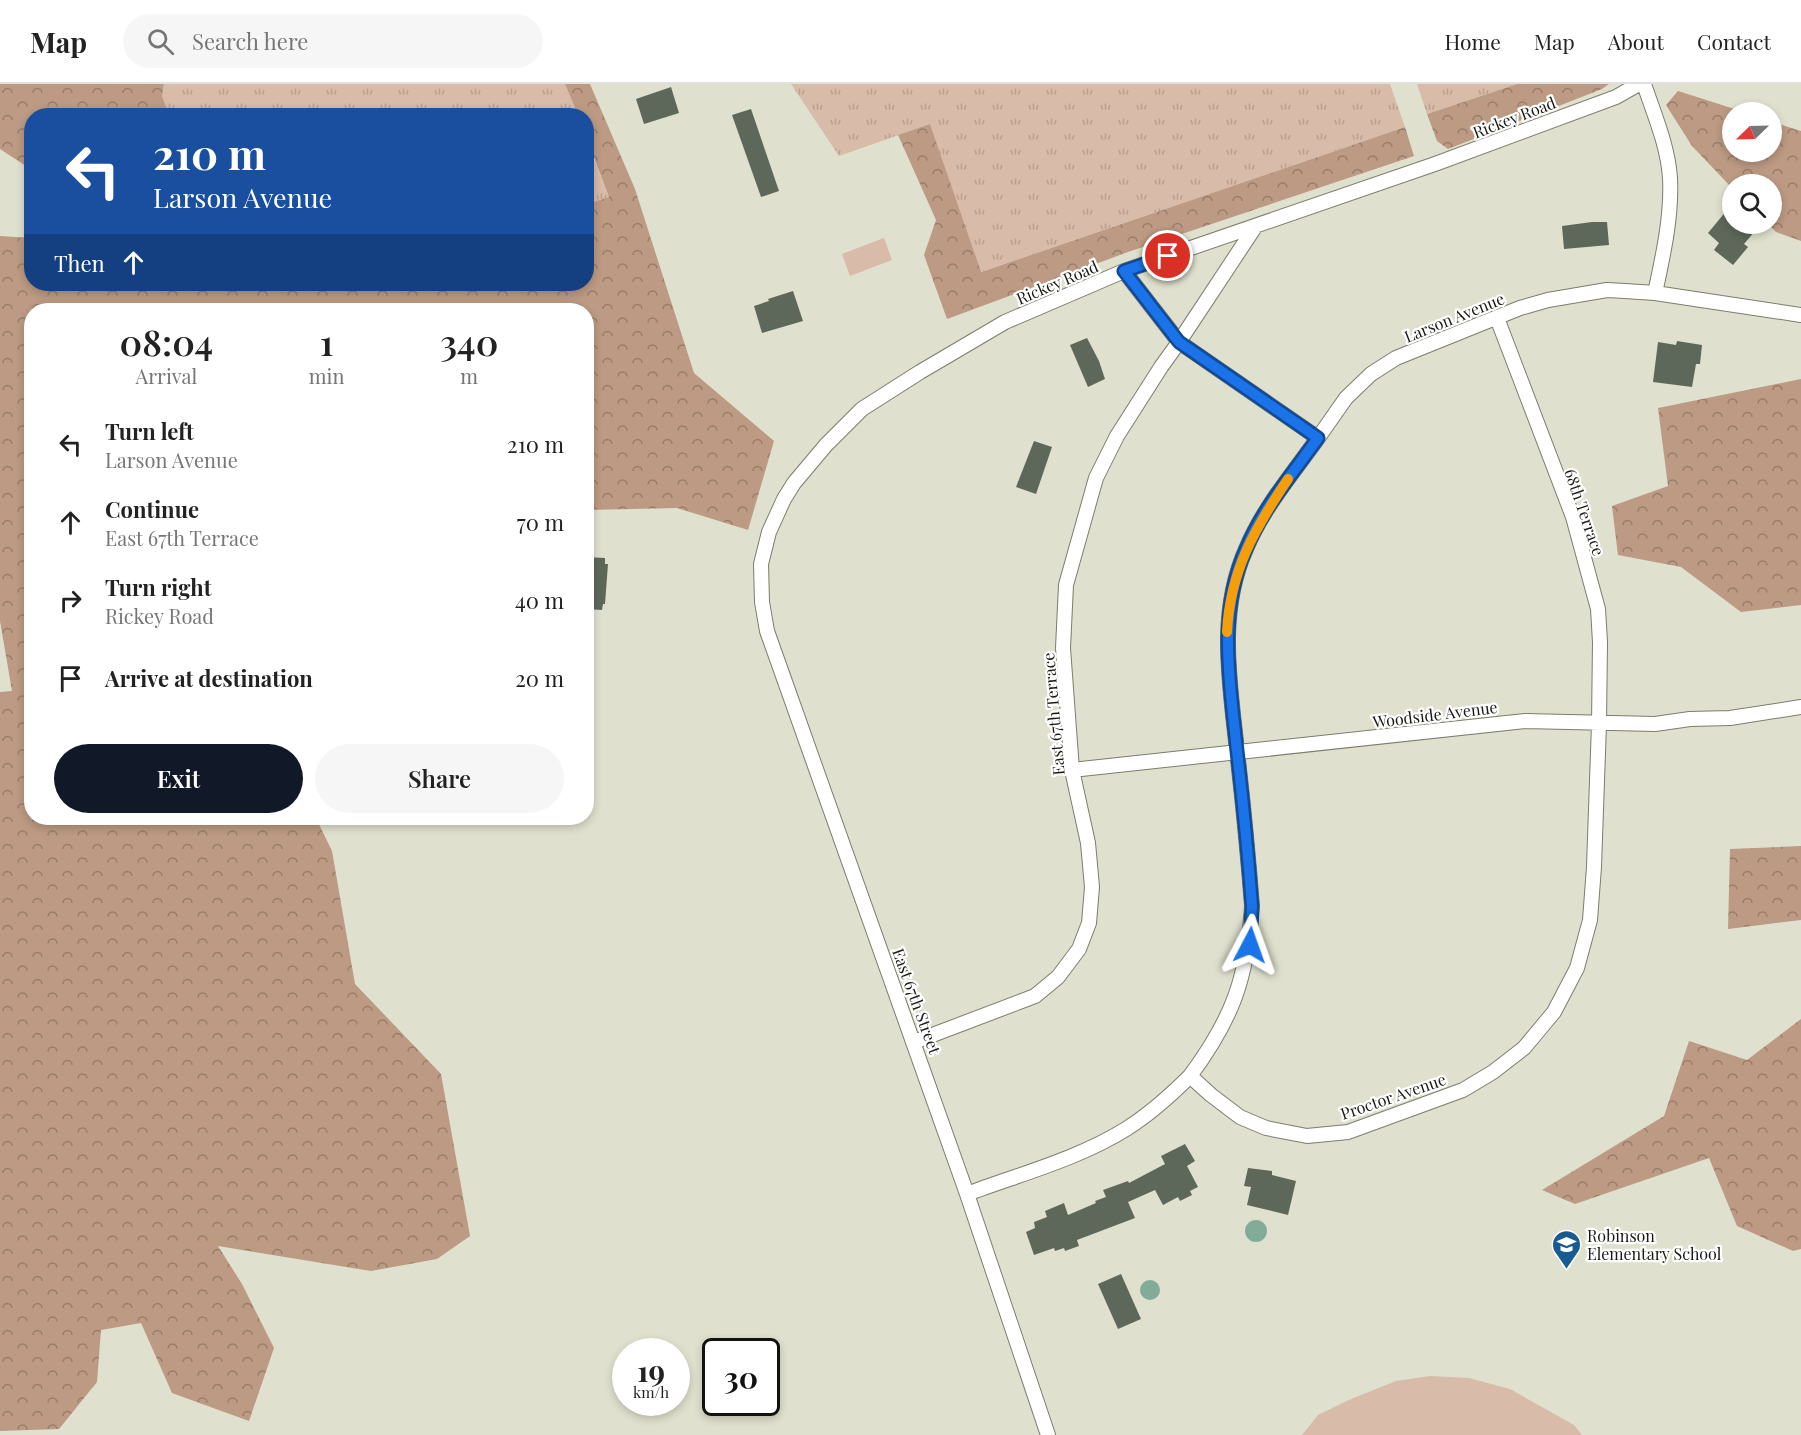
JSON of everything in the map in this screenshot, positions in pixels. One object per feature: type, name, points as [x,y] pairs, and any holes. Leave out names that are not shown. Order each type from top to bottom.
[{"type":"street","name":"Rickey Road","points":[[760,579],[761,564],[769,532],[794,483],[826,445],[862,409],[973,339],[1005,322],[1124,271],[1435,164],[1616,97],[1639,84]]},
{"type":"street","points":[[1644,84],[1660,135],[1670,178],[1663,254],[1655,293]]},
{"type":"street","name":"East 67th Terrace","points":[[914,1042],[1035,996],[1058,977],[1079,949],[1089,923],[1092,887],[1088,843],[1072,770],[1063,648],[1066,585],[1096,478],[1123,427],[1256,227]]},
{"type":"street","points":[[1124,271],[1179,342],[1318,438]]},
{"type":"street","name":"Larson Avenue","points":[[1190,1076],[1212,1046],[1227,1018],[1240,986],[1250,945],[1252,906],[1227,648],[1230,604],[1234,584],[1245,549],[1253,534],[1346,398],[1371,374],[1396,358],[1520,308],[1584,293],[1607,290],[1655,293],[1801,315]]},
{"type":"street","name":"68th Terrace","points":[[1497,318],[1531,404],[1558,483],[1573,517],[1598,609],[1599,724]]},
{"type":"street","name":"East 67th Street","points":[[760,579],[767,631],[777,662],[914,1042],[1048,1435]]},
{"type":"street","name":"Woodside Avenue","points":[[1072,770],[1525,720],[1656,724],[1690,719],[1730,718],[1801,707]]},
{"type":"street","name":"Proctor Avenue","points":[[1190,1076],[1240,1117],[1266,1128],[1307,1136],[1348,1132],[1463,1090],[1493,1072],[1524,1048],[1554,1012],[1577,968],[1585,945],[1590,920],[1594,867],[1599,724]]},
{"type":"street","points":[[967,1194],[1080,1153],[1101,1143],[1150,1113],[1190,1076]]},
{"type":"green space","points":[[0,84],[164,84],[162,96],[166,108],[24,108],[24,165],[0,149]]},
{"type":"green space","points":[[164,84],[565,84],[575,108],[166,108],[162,96]]},
{"type":"green space","points":[[565,84],[590,84],[635,189],[694,373],[774,441],[748,530],[677,508],[594,510],[594,303],[24,303],[24,825],[319,825],[332,851],[355,984],[441,1074],[470,1236],[437,1259],[371,1271],[218,1246],[242,1284],[274,1348],[249,1421],[172,1393],[141,1323],[101,1330],[97,1382],[59,1429],[0,1431],[0,692],[12,691],[0,621],[0,236],[24,238],[24,291],[594,291],[594,202],[609,197],[594,157],[594,108],[575,108]]},
{"type":"green space","points":[[791,84],[1390,84],[1405,127],[980,272],[930,124],[839,156]]},
{"type":"green space","points":[[1417,84],[1517,84],[1427,114]]},
{"type":"green space","points":[[1517,84],[1609,84],[1602,89],[1448,149],[1437,141],[1427,114]]},
{"type":"green space","points":[[1678,91],[1722,105],[1722,162],[1782,162],[1782,125],[1801,131],[1801,241],[1782,234],[1782,174],[1722,174],[1722,178],[1692,146],[1666,105]]},
{"type":"green space","points":[[930,124],[981,272],[1405,127],[1414,156],[1128,252],[947,319],[924,255],[936,220],[898,135]]},
{"type":"green space","points":[[594,159],[609,197],[594,202]]},
{"type":"green space","points":[[884,238],[892,260],[850,276],[842,254]]},
{"type":"green space","points":[[1801,379],[1801,605],[1741,612],[1681,567],[1618,555],[1612,506],[1668,486],[1658,408]]},
{"type":"green space","points":[[1801,846],[1801,920],[1728,929],[1730,849]]},
{"type":"green space","points":[[1801,1019],[1801,1249],[1793,1251],[1737,1226],[1709,1158],[1575,1204],[1542,1190],[1664,1116],[1689,1041],[1747,1060]]},
{"type":"green space","points":[[1430,1376],[1469,1378],[1510,1389],[1574,1425],[1582,1435],[1302,1435],[1318,1415],[1351,1399],[1396,1381]]},
{"type":"shaded area","points":[[1256,1220],[1264,1223],[1267,1231],[1264,1239],[1256,1242],[1248,1239],[1245,1231],[1248,1223]]},
{"type":"shaded area","points":[[1150,1280],[1157,1283],[1160,1290],[1157,1297],[1150,1300],[1143,1297],[1140,1290],[1143,1283]]},
{"type":"building","points":[[671,87],[679,113],[644,124],[636,99]]},
{"type":"building","points":[[751,109],[779,191],[761,197],[732,115]]},
{"type":"building","points":[[1722,216],[1722,234],[1752,234],[1744,244],[1748,247],[1733,265],[1714,250],[1719,243],[1708,233]]},
{"type":"building","points":[[1607,222],[1609,245],[1564,249],[1562,226]]},
{"type":"building","points":[[793,291],[803,321],[762,333],[754,306]]},
{"type":"building","points":[[1087,338],[1105,379],[1088,387],[1070,345]]},
{"type":"building","points":[[1677,341],[1702,345],[1700,364],[1696,364],[1692,387],[1653,382],[1658,342],[1676,345]]},
{"type":"building","points":[[1034,441],[1052,447],[1036,494],[1016,487]]},
{"type":"building","points":[[594,557],[605,558],[605,564],[608,564],[605,604],[602,610],[594,610]]},
{"type":"building","points":[[1185,1144],[1195,1161],[1187,1166],[1198,1187],[1190,1191],[1192,1195],[1180,1201],[1178,1197],[1163,1205],[1155,1190],[1128,1202],[1135,1218],[1077,1240],[1079,1246],[1065,1251],[1064,1248],[1055,1251],[1054,1248],[1034,1255],[1026,1232],[1035,1228],[1034,1222],[1047,1217],[1045,1211],[1064,1203],[1068,1215],[1096,1203],[1095,1201],[1106,1197],[1103,1190],[1128,1181],[1129,1183],[1165,1164],[1161,1156]]},
{"type":"building","points":[[1248,1168],[1272,1171],[1272,1175],[1296,1181],[1288,1215],[1247,1205],[1251,1187],[1244,1186]]},
{"type":"building","points":[[1121,1274],[1141,1319],[1118,1329],[1098,1284]]},
{"type":"slow traffic","points":[[1227,632],[1234,584],[1245,549],[1288,479]]},
{"type":"place","name":"Robinson Elementary School","points":[[1566,1270]]},
{"type":"route","points":[[1168,256],[1124,271],[1179,342],[1318,438],[1288,478],[1245,549],[1230,604],[1227,648],[1249,864],[1252,906],[1250,945]]}]
